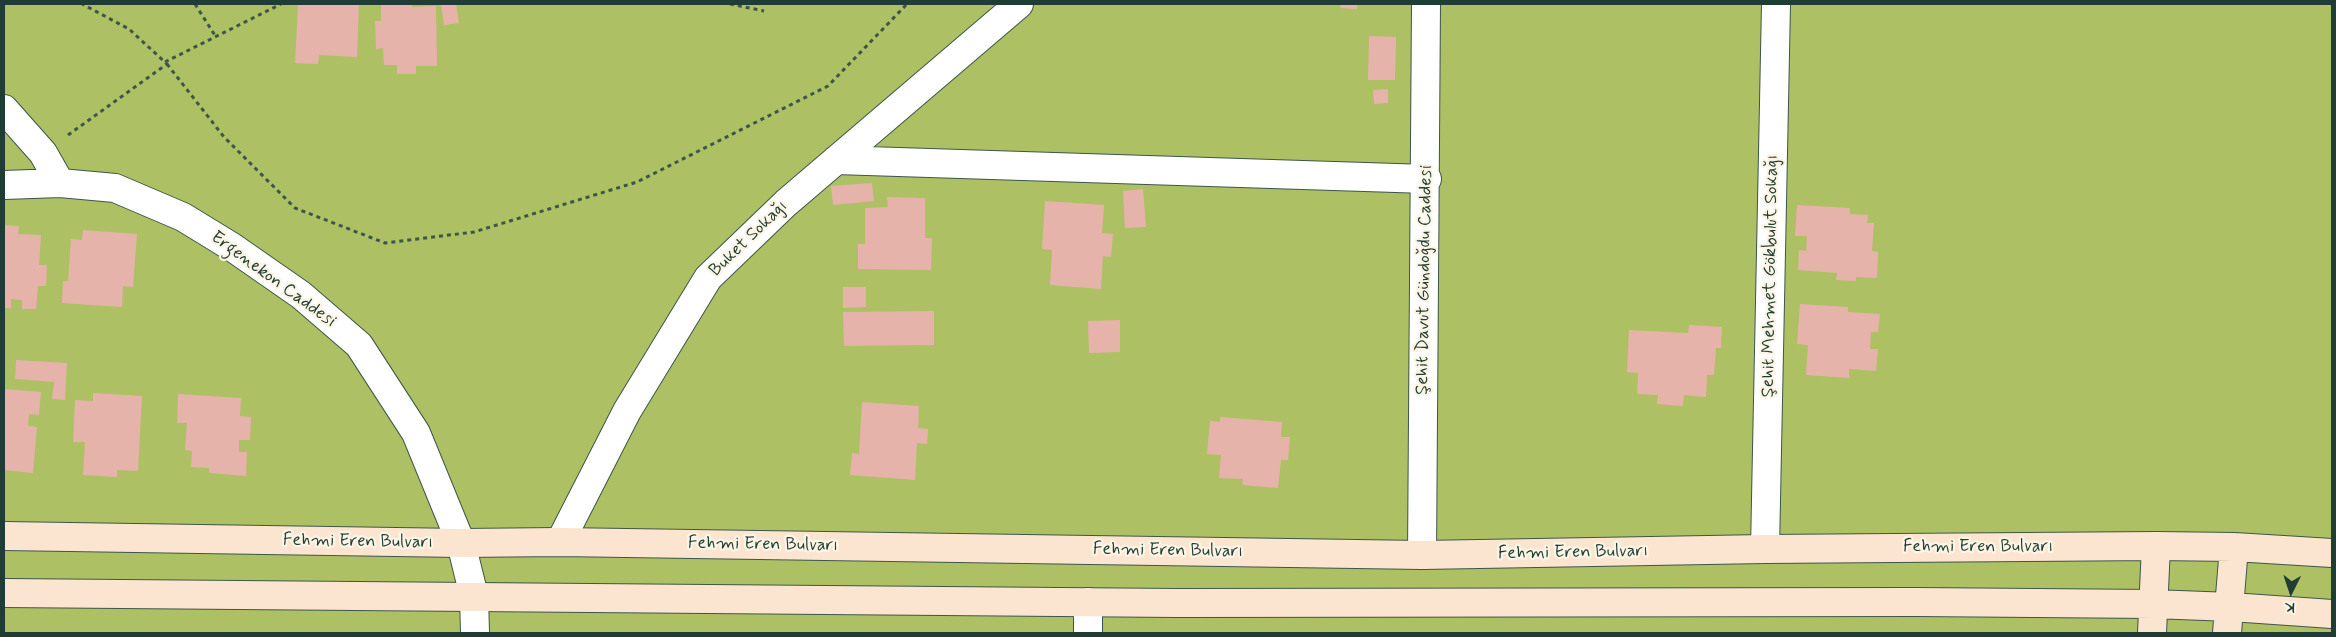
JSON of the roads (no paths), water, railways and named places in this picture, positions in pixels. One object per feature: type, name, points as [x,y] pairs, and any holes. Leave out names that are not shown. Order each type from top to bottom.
[{"type":"street","name":"Buket Sokağı","points":[[560,542],[628,410],[708,278],[786,203],[1019,4]]},
{"type":"street","name":"Şehit Davut Gündoğdu Caddesi","points":[[1422,555],[1427,179],[1426,4]]},
{"type":"street","name":"Şehit Mehmet Gökbulut Sokağı","points":[[1765,549],[1776,4]]},
{"type":"street","points":[[4,109],[43,153],[60,183]]},
{"type":"street","points":[[836,160],[1427,179]]},
{"type":"street","name":"Ergenekon Caddesi","points":[[4,185],[60,183],[115,188],[183,217],[232,247],[301,296],[359,345],[416,433],[461,543],[474,596],[475,633]]},
{"type":"street","name":"Fehmi Eren Bulvarı","points":[[4,536],[1422,555],[1765,549],[2156,546],[2234,547],[2332,553]]},
{"type":"street","points":[[2152,633],[2156,546]]},
{"type":"street","points":[[2228,633],[2234,547]]},
{"type":"street","points":[[4,593],[1088,602],[2152,604],[2332,614]]},
{"type":"street","points":[[1088,602],[1088,633]]}]
